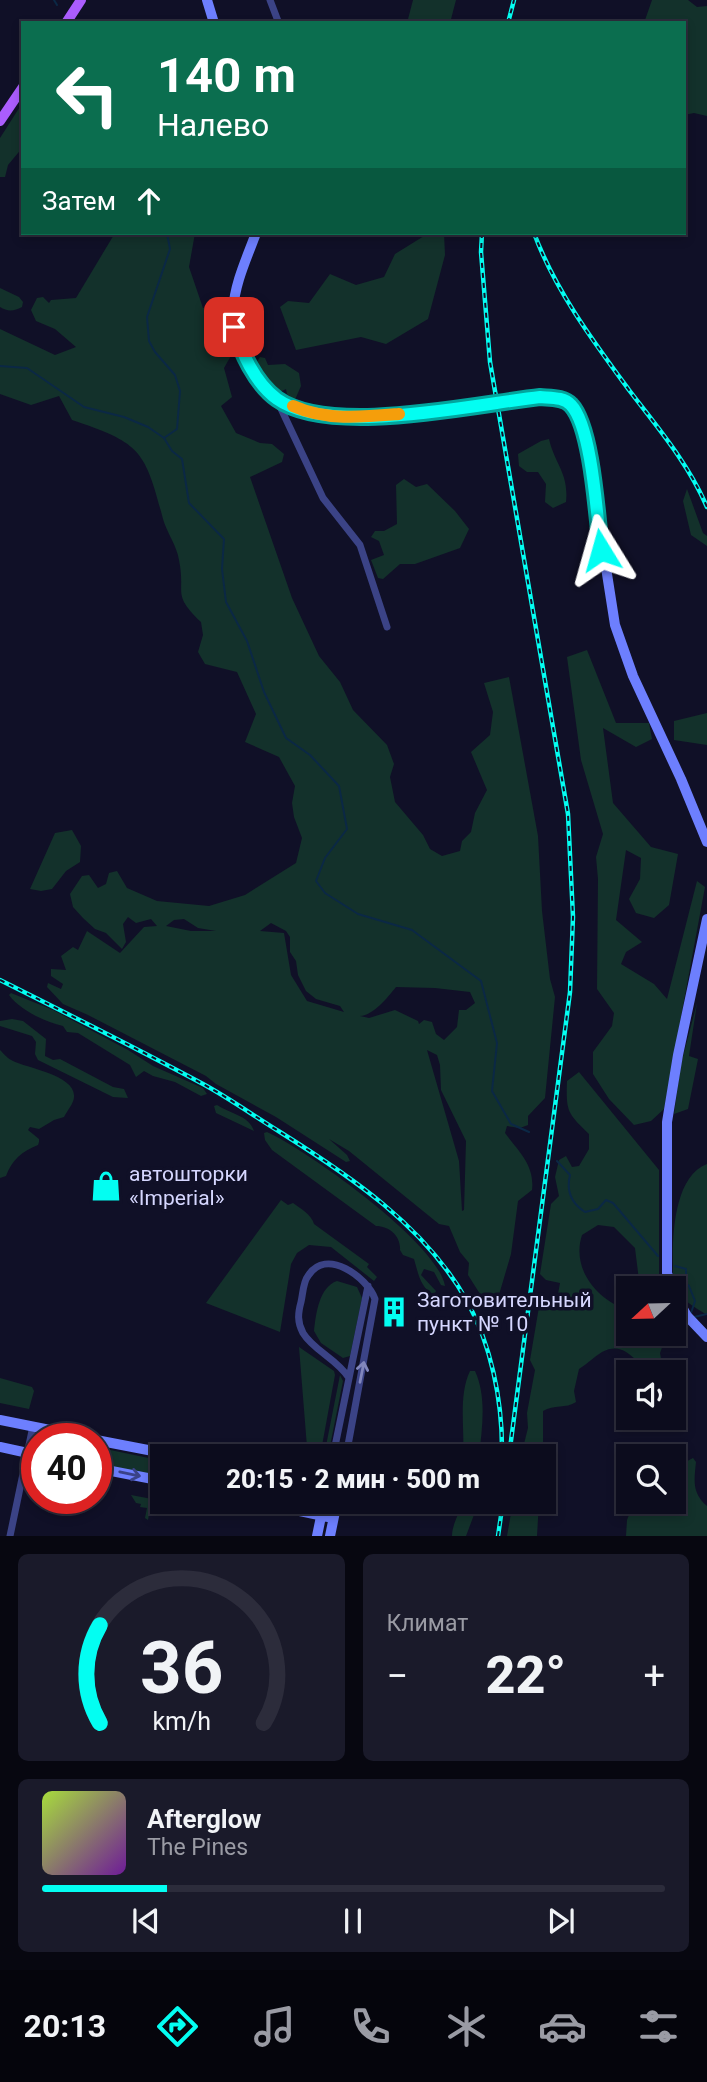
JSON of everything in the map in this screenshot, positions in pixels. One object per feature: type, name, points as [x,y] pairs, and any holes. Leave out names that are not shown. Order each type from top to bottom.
[{"type":"main road","points":[[67,21],[81,0]]},
{"type":"main road","points":[[0,121],[21,90]]},
{"type":"street","points":[[207,0],[213,21]]},
{"type":"street","points":[[270,0],[278,21]]},
{"type":"street","points":[[255,235],[235,292],[234,327],[245,357],[257,377],[275,397],[323,498],[360,545],[387,627]]},
{"type":"street","points":[[275,397],[301,410],[349,417],[540,397],[559,398],[570,402],[583,425],[615,625],[633,676],[707,842]]},
{"type":"street","points":[[668,1276],[667,1122],[678,1055],[707,919]]},
{"type":"street","points":[[348,1444],[375,1299],[368,1286],[346,1269],[330,1263],[318,1267],[307,1276],[298,1317],[307,1339],[335,1360],[349,1378]]},
{"type":"street","points":[[335,1444],[368,1286]]},
{"type":"street","points":[[686,1313],[707,1337]]},
{"type":"street","points":[[0,1419],[21,1423]]},
{"type":"street","points":[[112,1443],[150,1450]]},
{"type":"street","points":[[0,1447],[21,1452]]},
{"type":"street","points":[[112,1471],[150,1478]]},
{"type":"street","points":[[10,1536],[21,1479]]},
{"type":"street","points":[[316,1514],[333,1518]]},
{"type":"street","points":[[330,1536],[334,1514]]},
{"type":"street","points":[[317,1536],[321,1515]]},
{"type":"green space","points":[[413,0],[456,0],[451,21],[408,21]]},
{"type":"green space","points":[[652,0],[688,0],[697,7],[707,6],[707,116],[694,113],[686,115],[686,21],[645,21]]},
{"type":"green space","points":[[21,105],[21,149],[8,165],[5,177],[0,177],[0,138]]},
{"type":"green space","points":[[114,235],[195,235],[189,267],[203,308],[223,302],[232,354],[224,368],[232,397],[221,406],[236,433],[260,443],[272,444],[284,454],[282,462],[250,477],[292,598],[319,656],[340,682],[353,710],[387,745],[394,764],[390,777],[395,802],[423,835],[430,849],[442,856],[460,851],[462,841],[471,832],[475,813],[487,790],[471,752],[490,735],[493,712],[484,683],[509,677],[538,836],[542,911],[550,979],[555,997],[545,1098],[528,1116],[528,1125],[520,1128],[507,1126],[505,1133],[528,1166],[532,1190],[518,1201],[511,1254],[496,1305],[487,1305],[468,1275],[469,1263],[460,1252],[449,1226],[439,1224],[349,1151],[329,1139],[347,1155],[350,1161],[346,1162],[206,1076],[63,1004],[47,987],[48,983],[61,989],[63,984],[51,976],[51,969],[66,970],[61,956],[73,947],[78,950],[87,931],[120,953],[144,927],[157,926],[151,919],[136,923],[128,917],[123,924],[126,942],[122,949],[106,933],[95,929],[73,907],[70,894],[82,876],[89,875],[98,888],[106,884],[109,873],[117,871],[127,888],[157,901],[209,906],[245,895],[296,863],[302,838],[292,803],[295,786],[279,757],[245,742],[256,714],[237,672],[205,664],[198,652],[203,635],[201,622],[183,599],[178,555],[151,478],[137,452],[113,435],[72,420],[59,396],[31,405],[0,394],[0,329],[55,355],[76,347],[55,329],[36,321],[31,310],[37,298],[43,297],[49,303],[51,300],[76,298]],"holes":[[[184,919],[198,928],[216,931],[191,931],[166,926],[174,920]],[[271,923],[286,931],[290,937],[290,952],[296,961],[298,975],[306,991],[316,999],[340,1006],[344,1012],[307,1001],[291,975],[284,933],[260,931]],[[396,987],[470,992],[475,1003],[466,1010],[459,1010],[457,1027],[444,1040],[436,1034],[432,1022],[424,1020],[419,1024],[395,1010],[369,1018],[360,1016],[375,1009]],[[427,1050],[437,1055],[441,1090],[466,1141],[462,1211],[459,1161]]]},
{"type":"green space","points":[[444,235],[445,255],[428,319],[386,344],[361,337],[296,350],[280,307],[288,301],[309,303],[330,274],[356,285],[384,277],[395,254],[424,236]]},
{"type":"green space","points":[[0,288],[19,297],[23,302],[22,307],[6,310],[0,307]]},
{"type":"green space","points":[[260,357],[265,358],[268,365],[285,364],[299,373],[301,386],[294,402],[286,389],[280,392],[266,380],[256,363]]},
{"type":"green space","points":[[549,439],[564,476],[566,492],[566,502],[553,508],[545,502],[546,484],[538,472],[527,472],[519,466],[518,454]]},
{"type":"green space","points":[[404,479],[416,487],[427,484],[469,529],[460,548],[415,564],[400,564],[383,579],[378,578],[371,560],[384,555],[379,541],[371,537],[375,531],[384,531],[397,524],[396,485]]},
{"type":"green space","points":[[687,489],[703,533],[707,536],[707,546],[691,535],[683,501]]},
{"type":"green space","points":[[587,650],[616,723],[649,723],[652,739],[636,747],[603,728],[613,803],[651,847],[678,854],[669,905],[654,918],[636,913],[629,899],[640,879],[641,858],[626,850],[616,920],[642,942],[626,952],[621,964],[654,984],[667,999],[697,881],[705,887],[664,1109],[651,1121],[634,1125],[609,1099],[593,1074],[593,1052],[612,1026],[614,1013],[597,989],[596,857],[603,834],[581,760],[567,657]]},
{"type":"green space","points":[[707,713],[707,745],[674,740],[674,721]]},
{"type":"green space","points":[[72,830],[81,846],[80,862],[66,871],[52,889],[30,889],[55,833]]},
{"type":"green space","points":[[11,993],[53,1010],[153,1066],[203,1088],[207,1094],[201,1096],[175,1082],[144,1071],[136,1077],[130,1065],[78,1033],[67,1032],[63,1026],[26,1010],[9,995]]},
{"type":"green space","points":[[697,1003],[689,1056],[698,1059],[688,1109],[674,1114],[681,1064]]},
{"type":"green space","points":[[0,1021],[23,1021],[46,1039],[45,1056],[53,1060],[60,1059],[113,1087],[124,1089],[128,1098],[113,1097],[38,1060],[35,1054],[36,1042],[32,1036],[0,1026]]},
{"type":"green space","points":[[0,1050],[13,1061],[49,1073],[67,1083],[74,1097],[64,1117],[39,1129],[30,1127],[28,1130],[39,1139],[38,1145],[18,1157],[6,1176],[0,1178]]},
{"type":"green space","points":[[579,1072],[659,1170],[659,1276],[638,1276],[635,1248],[614,1227],[598,1225],[582,1235],[580,1260],[589,1282],[606,1299],[616,1304],[616,1346],[663,1346],[661,1360],[636,1360],[620,1349],[602,1352],[579,1369],[574,1391],[576,1402],[543,1411],[543,1444],[524,1444],[535,1370],[530,1360],[540,1301],[558,1294],[560,1283],[546,1280],[540,1274],[551,1204],[559,1196],[555,1177],[559,1160],[566,1156],[572,1167],[579,1166],[589,1149],[589,1134],[569,1111],[567,1081]]},
{"type":"green space","points":[[214,1106],[244,1118],[254,1131],[216,1113]]},
{"type":"green space","points":[[267,1132],[339,1177],[396,1223],[420,1246],[437,1268],[445,1286],[441,1285],[434,1272],[424,1269],[421,1275],[436,1291],[434,1295],[429,1292],[420,1279],[414,1259],[403,1255],[393,1233],[376,1226],[272,1150],[265,1140],[264,1133]]},
{"type":"green space","points":[[707,1164],[707,1315],[686,1300],[686,1276],[673,1276],[673,1240],[677,1209],[681,1194],[696,1171]]},
{"type":"green space","points":[[281,1200],[288,1205],[293,1203],[305,1212],[314,1224],[369,1264],[367,1267],[377,1277],[374,1281],[331,1247],[309,1245],[297,1253],[291,1264],[280,1332],[206,1303]]},
{"type":"green space","points":[[337,1281],[357,1287],[362,1298],[350,1356],[343,1358],[321,1343],[314,1331],[322,1295]]},
{"type":"green space","points":[[299,1347],[334,1371],[335,1375],[322,1444],[307,1444]]},
{"type":"green space","points":[[470,1371],[475,1371],[482,1402],[480,1444],[463,1444],[466,1381]]},
{"type":"green space","points":[[340,1375],[343,1381],[330,1444],[326,1444]]},
{"type":"green space","points":[[0,1378],[32,1387],[34,1391],[29,1409],[0,1403]]},
{"type":"green space","points":[[112,1450],[150,1458],[150,1474],[112,1466]]},
{"type":"green space","points":[[693,1458],[696,1462],[696,1491],[707,1506],[707,1536],[626,1536],[629,1514],[686,1514],[686,1462]]},
{"type":"green space","points":[[131,1495],[150,1499],[148,1520],[145,1518],[147,1508],[136,1503]]},
{"type":"green space","points":[[458,1514],[474,1514],[466,1536],[452,1536]]},
{"type":"green space","points":[[511,1514],[538,1514],[537,1536],[507,1536]]},
{"type":"waterway","points":[[54,0],[57,5]]},
{"type":"waterway","points":[[164,438],[177,429],[180,391],[175,375],[149,341],[147,317],[170,249],[167,235]]},
{"type":"waterway","points":[[0,366],[27,368],[84,407],[124,417],[148,427],[164,438],[172,451],[182,459],[189,503],[224,539],[222,569],[226,602],[247,641],[264,692],[286,738],[310,755],[339,786],[347,829],[325,858],[316,881],[325,893],[358,914],[412,930],[481,981],[497,1043],[492,1091],[511,1124],[529,1132]]},
{"type":"waterway","points":[[557,1161],[570,1175],[569,1191],[580,1208],[585,1212],[598,1209],[606,1200],[613,1203],[658,1256]]},
{"type":"waterway","points":[[675,1266],[686,1269],[686,1278],[677,1286],[680,1290],[689,1286],[695,1301],[691,1313]]},
{"type":"waterway","points":[[694,1317],[707,1314]]},
{"type":"railway","points":[[509,21],[514,0]]},
{"type":"railway","points":[[482,235],[490,362],[568,814],[573,917],[570,992],[511,1444]]},
{"type":"railway","points":[[535,235],[553,275],[576,314],[615,372],[682,461],[707,507]]},
{"type":"railway","points":[[0,980],[222,1095],[333,1166],[408,1226],[450,1274],[467,1301],[483,1336],[497,1392],[502,1444]]},
{"type":"railway","points":[[498,1536],[501,1514]]},
{"type":"slow traffic","points":[[293,406],[320,414],[349,417],[399,414]]},
{"type":"place","name":"автошторки «Imperial»","points":[[106,1186]]},
{"type":"place","name":"Заготовительный пункт № 10","points":[[394,1312]]},
{"type":"route","points":[[234,327],[245,357],[257,377],[275,397],[301,410],[349,417],[540,397],[559,398],[570,402],[583,425],[601,550]]}]
